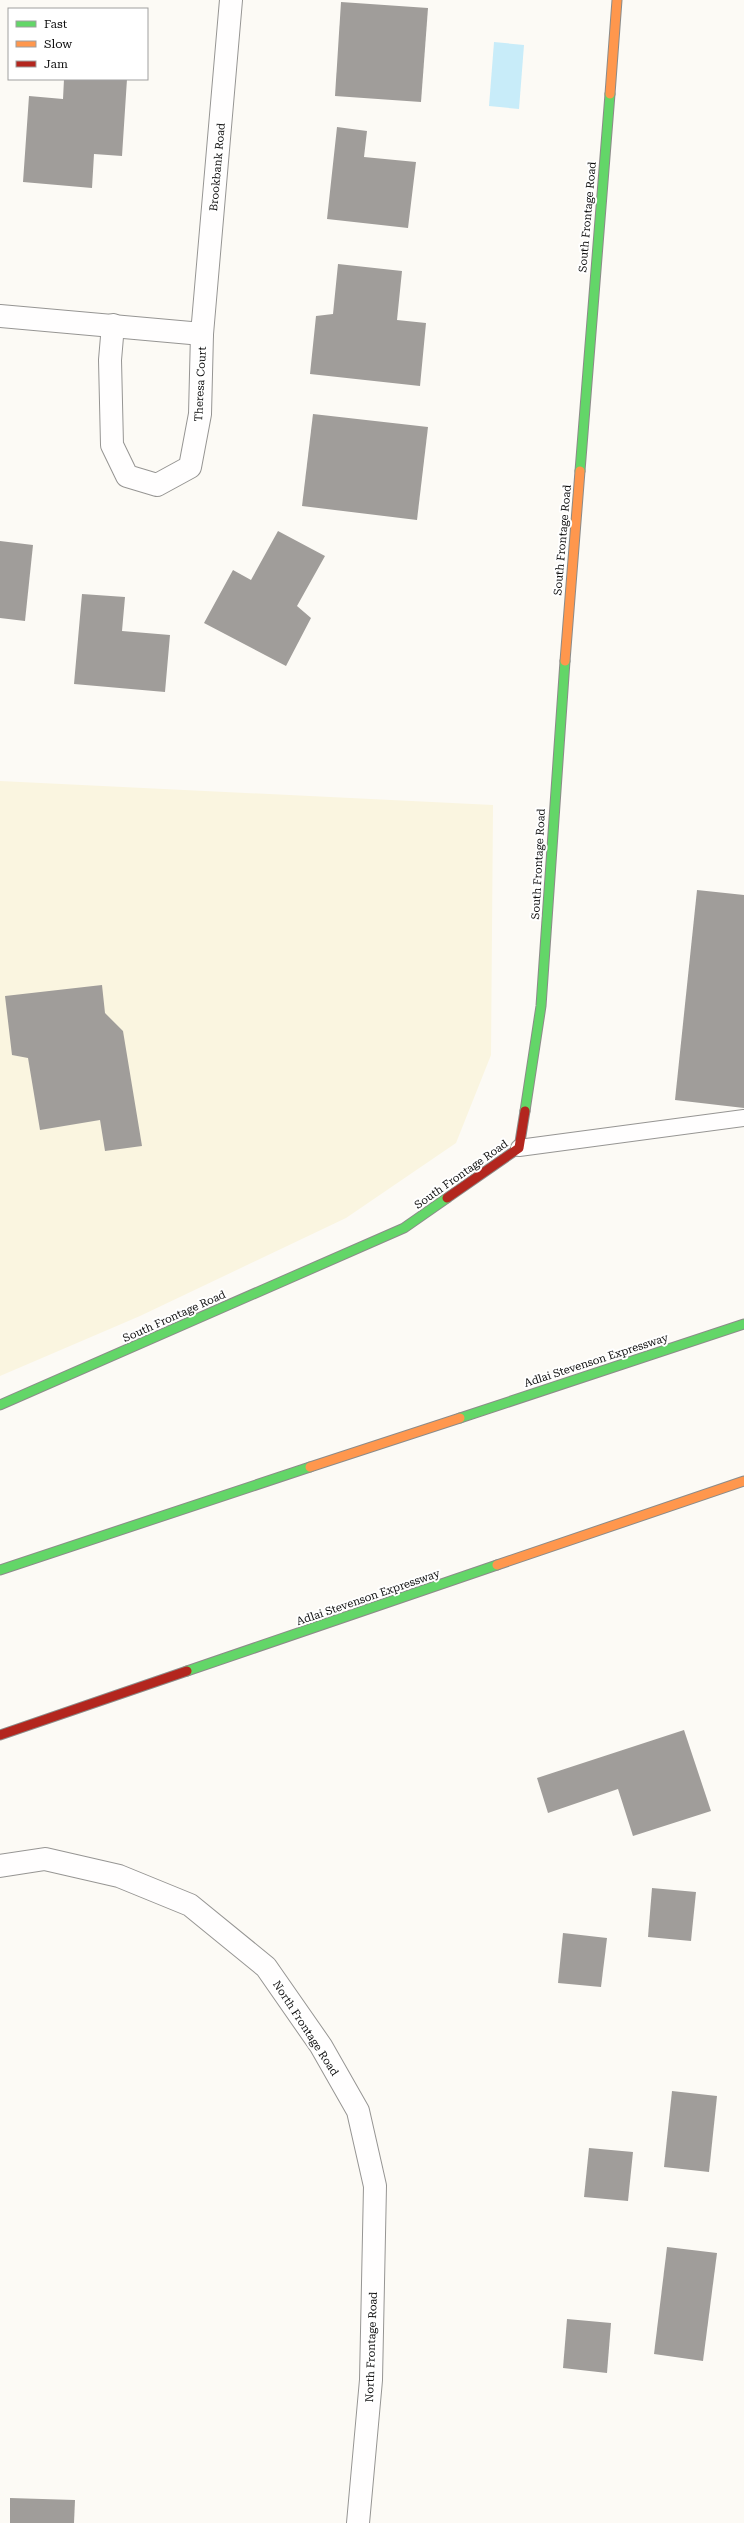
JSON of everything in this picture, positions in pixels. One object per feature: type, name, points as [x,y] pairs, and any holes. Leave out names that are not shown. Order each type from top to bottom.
[{"type":"main road","name":"South Frontage Road","points":[[0,1405],[404,1228],[519,1148],[541,1006],[552,819],[617,0]]},
{"type":"main road","name":"Adlai Stevenson Expressway","points":[[0,1570],[744,1324]]},
{"type":"main road","name":"Adlai Stevenson Expressway","points":[[0,1735],[744,1481]]},
{"type":"street","name":"Brookbank Road","points":[[202,334],[231,0]]},
{"type":"street","name":"Theresa Court","points":[[0,316],[113,325],[202,334],[200,414],[190,467],[157,485],[127,476],[112,445],[110,360],[113,325]]},
{"type":"street","name":"North Frontage Road","points":[[0,1866],[45,1859],[119,1876],[190,1905],[266,1967],[321,2046],[358,2111],[375,2186],[371,2380],[358,2523]]},
{"type":"lane","points":[[519,1148],[744,1118]]},
{"type":"shaded area","points":[[0,781],[493,805],[491,1055],[456,1143],[346,1218],[140,1316],[0,1376]]},
{"type":"water","points":[[494,42],[524,45],[519,109],[489,106]]},
{"type":"building","points":[[341,2],[428,8],[421,102],[335,96]]},
{"type":"building","points":[[64,80],[127,80],[122,156],[94,154],[92,188],[23,182],[29,96],[63,99]]},
{"type":"building","points":[[337,127],[367,131],[364,157],[416,162],[408,228],[327,219]]},
{"type":"building","points":[[338,264],[402,271],[397,320],[426,323],[420,386],[310,374],[316,316],[333,314]]},
{"type":"building","points":[[313,414],[428,427],[417,520],[302,506]]},
{"type":"building","points":[[278,531],[325,556],[297,606],[311,618],[286,666],[204,623],[233,570],[251,580]]},
{"type":"building","points":[[0,541],[33,545],[25,621],[0,618]]},
{"type":"building","points":[[82,594],[125,597],[122,631],[170,635],[165,692],[74,684]]},
{"type":"building","points":[[697,890],[744,895],[744,1108],[675,1100]]},
{"type":"building","points":[[102,985],[105,1013],[123,1031],[142,1146],[105,1151],[100,1120],[40,1130],[28,1058],[12,1055],[5,996]]},
{"type":"building","points":[[684,1730],[711,1811],[633,1836],[618,1789],[548,1813],[537,1778]]},
{"type":"building","points":[[652,1888],[696,1892],[691,1941],[648,1937]]},
{"type":"building","points":[[563,1933],[607,1938],[601,1987],[558,1983]]},
{"type":"building","points":[[672,2091],[717,2096],[709,2172],[664,2167]]},
{"type":"building","points":[[589,2148],[633,2152],[628,2201],[584,2197]]},
{"type":"building","points":[[667,2247],[717,2253],[703,2361],[654,2354]]},
{"type":"building","points":[[567,2319],[611,2323],[607,2373],[563,2368]]},
{"type":"building","points":[[10,2498],[75,2500],[74,2523],[10,2523]]},
{"type":"traffic: fast","points":[[580,471],[610,94]]},
{"type":"traffic: fast","points":[[525,1111],[541,1006],[565,661]]},
{"type":"traffic: fast","points":[[0,1405],[404,1228],[447,1198]]},
{"type":"traffic: fast","points":[[460,1418],[744,1324]]},
{"type":"traffic: fast","points":[[0,1570],[310,1467]]},
{"type":"traffic: fast","points":[[187,1671],[497,1565]]},
{"type":"traffic: slow","points":[[610,94],[617,0]]},
{"type":"traffic: slow","points":[[565,661],[580,471]]},
{"type":"traffic: slow","points":[[310,1467],[460,1418]]},
{"type":"traffic: slow","points":[[497,1565],[744,1481]]},
{"type":"traffic: jam","points":[[447,1198],[519,1148],[525,1111]]},
{"type":"traffic: jam","points":[[0,1735],[187,1671]]}]
